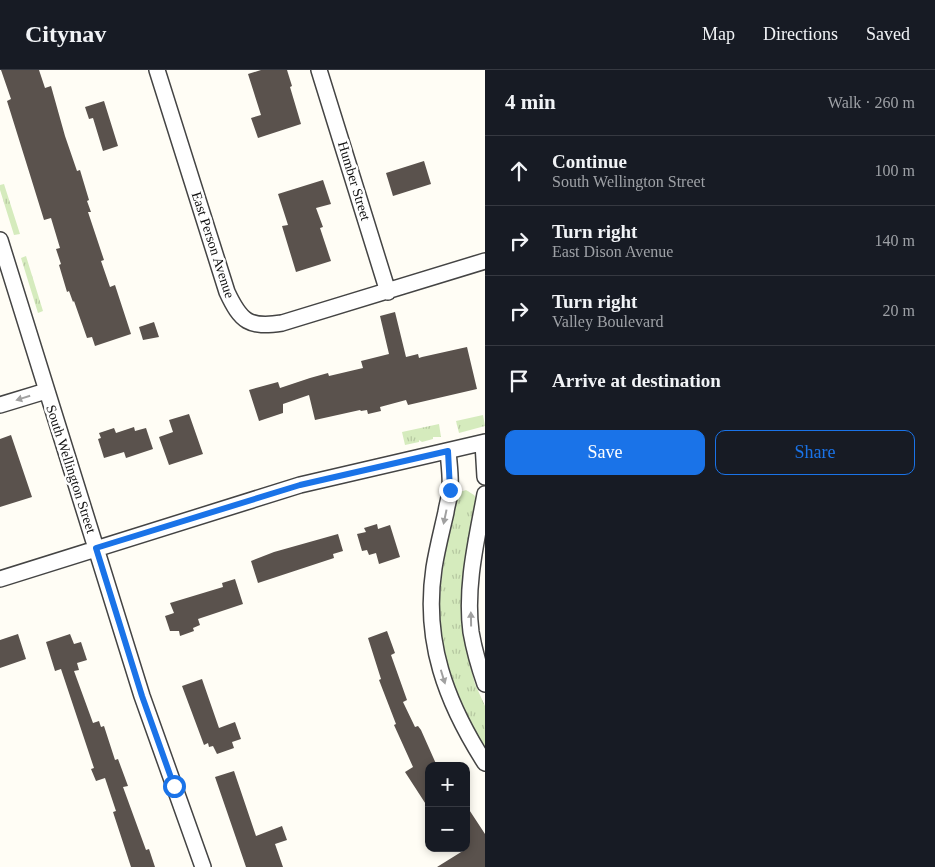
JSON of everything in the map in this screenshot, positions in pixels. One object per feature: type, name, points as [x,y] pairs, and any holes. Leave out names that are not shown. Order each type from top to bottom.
[{"type":"street","name":"East Person Avenue","points":[[157,70],[227,292],[244,320],[264,326],[282,323],[485,261]]},
{"type":"street","name":"Humber Street","points":[[319,70],[388,292]]},
{"type":"street","name":"South Wellington Street","points":[[0,240],[142,696],[203,867]]},
{"type":"street","points":[[0,405],[46,391]]},
{"type":"street","points":[[0,579],[300,485],[484,443],[485,477]]},
{"type":"street","points":[[448,451],[450,490],[434,568],[431,606],[433,635],[440,668],[452,705],[466,733],[485,763]]},
{"type":"street","points":[[485,494],[470,592],[471,631],[478,664],[485,684]]},
{"type":"green space","points":[[4,184],[20,234],[14,235],[0,190],[0,185]]},
{"type":"green space","points":[[26,256],[43,311],[38,313],[21,258]]},
{"type":"green space","points":[[483,415],[485,426],[459,433],[456,421]]},
{"type":"green space","points":[[439,424],[441,437],[433,437],[433,439],[422,442],[419,440],[419,442],[405,445],[402,432]]},
{"type":"green space","points":[[466,490],[474,495],[477,500],[464,577],[462,615],[470,665],[475,684],[485,706],[485,748],[464,710],[456,690],[449,670],[441,628],[441,584],[446,551],[456,497],[460,492]]},
{"type":"building","points":[[1,70],[39,70],[45,88],[51,86],[65,136],[77,171],[80,170],[89,200],[87,201],[91,212],[88,212],[104,260],[101,261],[110,287],[115,285],[131,334],[95,346],[92,337],[87,338],[74,301],[69,291],[67,292],[56,249],[60,248],[51,218],[44,220],[7,101],[11,99]]},
{"type":"building","points":[[261,70],[287,70],[301,124],[258,138],[251,118],[261,115],[248,74]]},
{"type":"building","points":[[104,101],[118,146],[103,151],[93,118],[89,119],[85,107]]},
{"type":"building","points":[[424,161],[431,184],[393,196],[386,173]]},
{"type":"building","points":[[323,180],[331,204],[316,208],[323,227],[320,228],[331,261],[296,272],[282,226],[288,225],[278,194]]},
{"type":"building","points":[[395,312],[406,357],[418,354],[419,358],[467,347],[477,389],[408,405],[406,400],[380,407],[381,411],[368,414],[367,410],[360,410],[315,420],[309,395],[283,404],[283,413],[259,421],[249,390],[278,382],[280,388],[328,373],[329,376],[363,368],[361,361],[389,354],[380,316]]},
{"type":"building","points":[[154,322],[159,337],[143,340],[139,327]]},
{"type":"building","points":[[189,414],[203,454],[169,465],[159,437],[173,432],[169,420]]},
{"type":"building","points":[[134,427],[135,431],[146,428],[153,449],[126,458],[124,452],[104,458],[98,439],[101,438],[99,433],[114,428],[116,433]]},
{"type":"building","points":[[11,435],[32,497],[0,507],[0,439]]},
{"type":"building","points":[[377,524],[378,529],[390,525],[400,557],[379,564],[376,553],[369,555],[367,550],[362,551],[357,534],[366,532],[364,528]]},
{"type":"building","points":[[338,534],[343,551],[333,554],[334,558],[258,583],[251,561],[274,552]]},
{"type":"building","points":[[235,579],[243,604],[198,619],[200,625],[193,628],[194,631],[180,636],[179,631],[170,631],[165,616],[174,613],[170,603],[223,587],[222,583]]},
{"type":"building","points":[[387,631],[395,653],[391,655],[407,700],[403,702],[415,727],[418,726],[421,730],[435,762],[425,762],[425,803],[405,772],[413,767],[394,725],[396,724],[379,680],[381,679],[368,638]]},
{"type":"building","points":[[18,634],[26,659],[0,668],[0,640]]},
{"type":"building","points":[[70,634],[74,644],[81,642],[87,660],[77,663],[79,670],[74,671],[93,723],[99,721],[101,727],[104,726],[115,760],[118,759],[128,786],[123,787],[146,850],[149,849],[155,867],[131,867],[113,812],[116,811],[105,778],[96,781],[91,769],[94,768],[61,669],[55,671],[46,642]]},
{"type":"building","points":[[202,679],[219,728],[235,722],[241,739],[232,742],[234,748],[217,754],[213,746],[209,747],[208,743],[204,745],[182,686]]},
{"type":"building","points":[[234,771],[256,836],[282,826],[287,840],[275,844],[283,867],[246,867],[215,777]]},
{"type":"building","points":[[470,811],[485,834],[485,867],[437,867],[461,852],[470,852]]},
{"type":"route","points":[[174,786],[142,696],[96,548],[300,485],[448,451],[450,490]]}]
